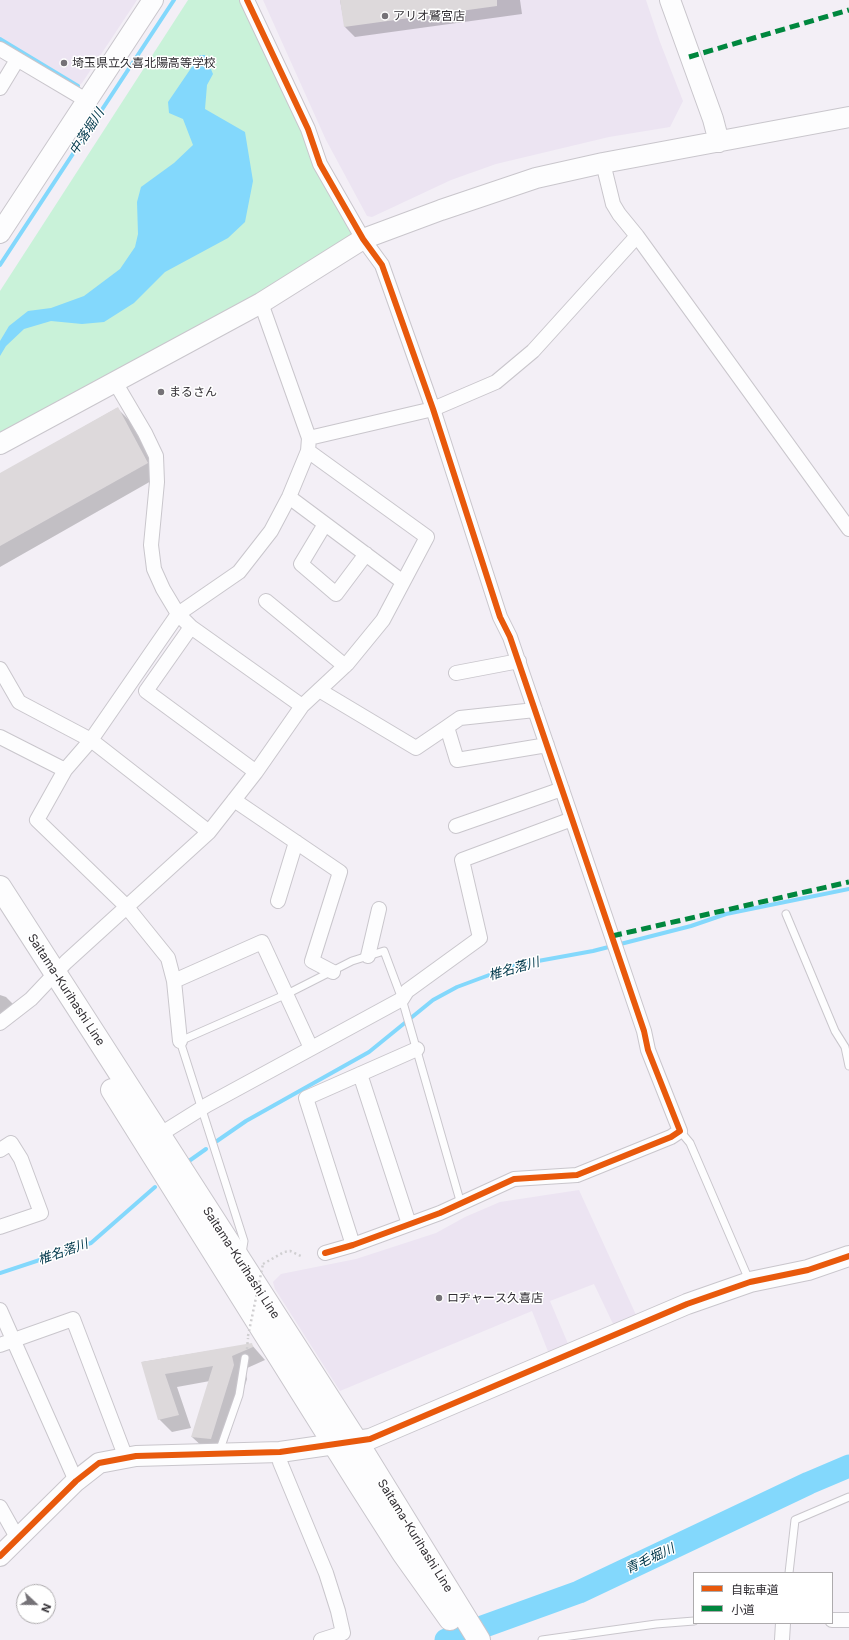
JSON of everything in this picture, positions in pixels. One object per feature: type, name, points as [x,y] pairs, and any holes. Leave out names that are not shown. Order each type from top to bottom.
[{"type":"main road","name":"Saitama-Kurihashi Line","points":[[0,887],[50,978],[335,1446],[403,1553],[479,1640]]},
{"type":"main road","name":"Saitama-Kurihashi Line","points":[[0,913],[50,978],[159,1135],[357,1442],[449,1604],[463,1640]]},
{"type":"street","points":[[0,233],[153,0]]},
{"type":"street","points":[[247,0],[308,129],[320,164],[363,240],[382,265],[433,409],[500,617],[510,637],[519,661],[641,1023],[648,1050],[680,1131],[671,1137],[576,1175],[514,1180],[461,1204],[353,1245],[325,1253]]},
{"type":"street","points":[[670,0],[713,119],[719,142]]},
{"type":"street","points":[[0,49],[86,100]]},
{"type":"street","points":[[0,88],[17,60]]},
{"type":"street","points":[[0,444],[261,303],[363,240],[441,210],[536,178],[603,163],[849,117]]},
{"type":"street","points":[[603,163],[613,204],[849,530]]},
{"type":"street","points":[[308,445],[433,409],[496,382],[533,351],[637,236]]},
{"type":"street","points":[[0,1023],[31,999],[50,978],[126,906],[209,832],[256,772],[302,706],[345,666],[382,620],[426,537],[308,445],[261,303]]},
{"type":"street","points":[[115,382],[145,433],[156,456],[157,482],[151,545],[154,569],[163,589],[178,614],[191,627],[302,706]]},
{"type":"street","points":[[180,1041],[174,981],[168,958],[126,906],[37,820],[65,770],[91,740],[178,614],[239,572],[271,531],[289,497],[308,445]]},
{"type":"street","points":[[289,497],[403,582]]},
{"type":"street","points":[[325,524],[301,564],[336,594],[366,554]]},
{"type":"street","points":[[266,602],[345,666]]},
{"type":"street","points":[[191,627],[146,691],[256,772]]},
{"type":"street","points":[[456,673],[519,661]]},
{"type":"street","points":[[0,669],[19,702],[91,740],[209,832]]},
{"type":"street","points":[[319,690],[416,748],[460,718],[535,710]]},
{"type":"street","points":[[447,727],[457,760],[547,745]]},
{"type":"street","points":[[0,737],[65,770]]},
{"type":"street","points":[[456,826],[562,789]]},
{"type":"street","points":[[234,800],[340,872],[312,961],[333,972]]},
{"type":"street","points":[[159,1135],[202,1108],[402,999],[407,991],[480,938],[462,860],[572,819]]},
{"type":"street","points":[[278,901],[296,842]]},
{"type":"street","points":[[368,956],[378,909]]},
{"type":"street","points":[[174,981],[262,942],[311,1048]]},
{"type":"street","points":[[353,1245],[306,1098],[417,1049]]},
{"type":"street","points":[[360,1074],[409,1224]]},
{"type":"street","points":[[0,1150],[11,1143],[21,1159],[41,1213],[0,1227]]},
{"type":"street","points":[[0,1556],[76,1481],[99,1463],[136,1456],[280,1452],[335,1446],[370,1439],[687,1304],[750,1282],[808,1270],[849,1256]]},
{"type":"street","points":[[0,1310],[76,1481]]},
{"type":"street","points":[[0,1346],[72,1319],[126,1458]]},
{"type":"street","points":[[280,1452],[280,1462],[326,1573],[345,1636],[321,1640]]},
{"type":"street","points":[[0,1507],[18,1539]]},
{"type":"street","points":[[833,1620],[849,1620]]},
{"type":"street","points":[[782,1640],[783,1624]]},
{"type":"lane","points":[[786,914],[835,1031],[845,1047],[849,1066]]},
{"type":"lane","points":[[241,1262],[244,1241],[180,1041],[287,994],[333,972],[352,961],[384,951],[402,999],[461,1204]]},
{"type":"lane","points":[[680,1131],[690,1143],[750,1282]]},
{"type":"lane","points":[[219,1454],[239,1396],[246,1355]]},
{"type":"lane","points":[[789,1572],[795,1520],[849,1497]]},
{"type":"lane","points":[[542,1640],[656,1624],[693,1621]]},
{"type":"path","points":[[246,1355],[248,1336],[263,1264],[284,1252],[290,1251],[301,1256]]},
{"type":"shaded area","name":"埼玉県立久喜北陽高等学校","points":[[0,0],[137,0],[82,83],[76,88],[0,43]]},
{"type":"shaded area","points":[[263,0],[646,0],[660,42],[683,101],[670,127],[609,137],[496,164],[451,180],[372,217],[367,216],[326,140]]},
{"type":"shaded area","points":[[579,1190],[637,1317],[614,1326],[594,1284],[550,1301],[569,1346],[549,1354],[532,1311],[340,1391],[275,1289],[273,1282],[281,1274],[356,1259],[436,1233],[465,1217],[500,1202]]},
{"type":"green space","points":[[188,0],[247,0],[363,239],[0,444],[0,291]]},
{"type":"water","points":[[200,55],[205,55],[213,74],[207,85],[205,109],[245,132],[253,181],[245,222],[228,238],[165,272],[134,303],[104,322],[82,324],[51,321],[24,329],[6,346],[0,356],[0,341],[9,326],[28,311],[51,308],[84,296],[120,269],[135,247],[138,234],[137,202],[141,187],[174,163],[193,145],[183,119],[169,113],[168,102]]},
{"type":"building","name":"アリオ鷲宮店","points":[[340,0],[497,0],[497,6],[344,27]]},
{"type":"building","points":[[118,407],[148,463],[0,546],[0,473]]},
{"type":"building","points":[[252,1343],[253,1347],[232,1356],[234,1365],[211,1439],[191,1437],[213,1366],[165,1374],[179,1415],[158,1420],[141,1362]]},
{"type":"waterway","name":"中落堀川","points":[[0,265],[174,0]]},
{"type":"waterway","points":[[0,39],[78,86]]},
{"type":"waterway","name":"椎名落川","points":[[217,1141],[246,1121],[369,1052],[433,1000],[457,987],[516,965],[593,951],[691,926],[726,914],[849,889]]},
{"type":"waterway","name":"椎名落川","points":[[189,1161],[206,1149]]},
{"type":"waterway","name":"椎名落川","points":[[0,1273],[91,1243],[155,1187]]},
{"type":"waterway","name":"青毛堀川","points":[[446,1640],[579,1592],[809,1483],[849,1466]]},
{"type":"marked path","points":[[689,57],[849,10]]},
{"type":"marked path","points":[[612,936],[849,882]]},
{"type":"cycle path","points":[[247,0],[308,129],[320,164],[363,239],[382,265],[433,409],[500,617],[510,637],[644,1031],[648,1050],[680,1131],[671,1137],[577,1175],[514,1179],[440,1213],[353,1245],[325,1253]]},
{"type":"cycle path","points":[[0,1556],[76,1481],[99,1463],[136,1456],[280,1452],[370,1439],[687,1304],[750,1282],[808,1270],[849,1256]]},
{"type":"place","name":"アリオ鷲宮店","points":[[385,16]]},
{"type":"place","name":"埼玉県立久喜北陽高等学校","points":[[64,63]]},
{"type":"place","name":"まるさん","points":[[161,392]]},
{"type":"place","name":"ロヂャース久喜店","points":[[439,1298]]}]
